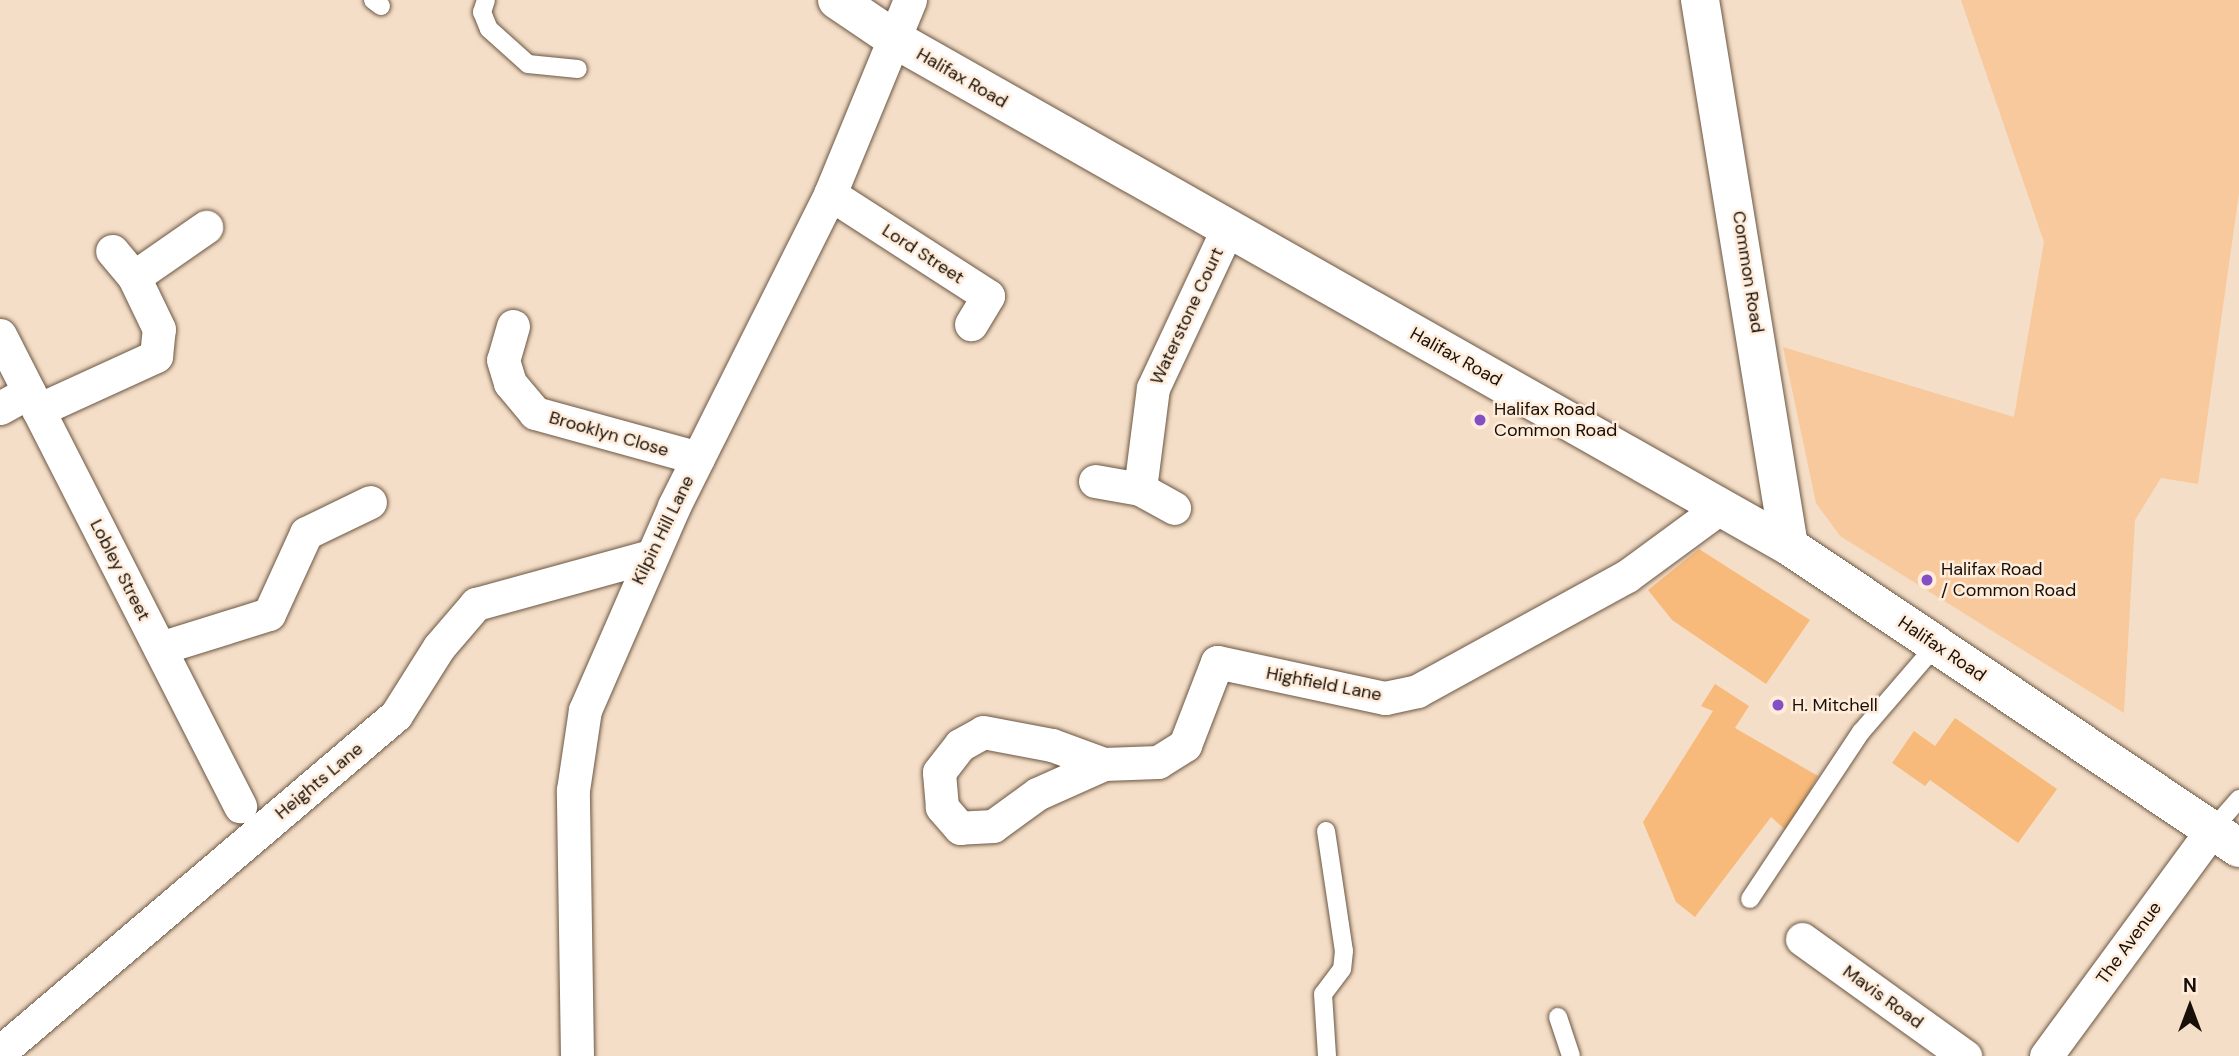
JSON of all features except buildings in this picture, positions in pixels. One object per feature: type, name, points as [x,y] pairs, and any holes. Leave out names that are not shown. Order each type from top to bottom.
[{"type":"main road","name":"Halifax Road","points":[[837,0],[896,40],[1789,546],[2225,839]]},
{"type":"main road","name":"Common Road","points":[[1700,0],[1789,546]]},
{"type":"street","name":"Kilpin Hill Lane","points":[[577,1056],[573,790],[586,710],[650,556],[830,194],[896,40],[910,0]]},
{"type":"street","name":"Lord Street","points":[[830,194],[988,296],[971,324]]},
{"type":"street","points":[[134,276],[206,227]]},
{"type":"street","name":"Waterstone Court","points":[[1140,489],[1153,388],[1228,228]]},
{"type":"street","points":[[0,408],[34,401],[156,356],[159,329],[134,276],[112,251]]},
{"type":"street","name":"Brooklyn Close","points":[[513,326],[503,360],[510,383],[535,413],[698,458]]},
{"type":"street","name":"Lobley Street","points":[[0,335],[240,806]]},
{"type":"street","points":[[1095,481],[1140,489],[1174,508]]},
{"type":"street","points":[[160,648],[269,614],[306,533],[370,502]]},
{"type":"street","name":"Highfield Lane","points":[[1104,764],[1158,762],[1185,745],[1217,662],[1385,698],[1417,691],[1456,664],[1627,576],[1721,507]]},
{"type":"street","name":"Heights Lane","points":[[0,1052],[396,715],[439,647],[476,604],[650,556]]},
{"type":"street","name":"The Avenue","points":[[2046,1056],[2225,839]]},
{"type":"street","name":"Mavis Road","points":[[1802,939],[1965,1056]]},
{"type":"lane","points":[[486,0],[482,12],[489,29],[528,64],[578,69]]},
{"type":"lane","points":[[1750,899],[1861,732],[1936,645]]},
{"type":"lane","points":[[2225,839],[2239,799]]},
{"type":"lane","points":[[1326,831],[1344,951],[1342,969],[1323,994],[1327,1056]]},
{"type":"lane","points":[[1558,1017],[1571,1056]]},
{"type":"shaded area","points":[[1961,0],[2239,0],[2239,193],[2198,484],[2161,478],[2135,520],[2124,713],[1840,536],[1816,503],[1783,347],[2014,417],[2044,242]]},
{"type":"place","name":"Halifax Road Common Road","points":[[1480,420]]},
{"type":"place","name":"Halifax Road / Common Road","points":[[1927,580]]},
{"type":"place","name":"H. Mitchell","points":[[1778,705]]}]
